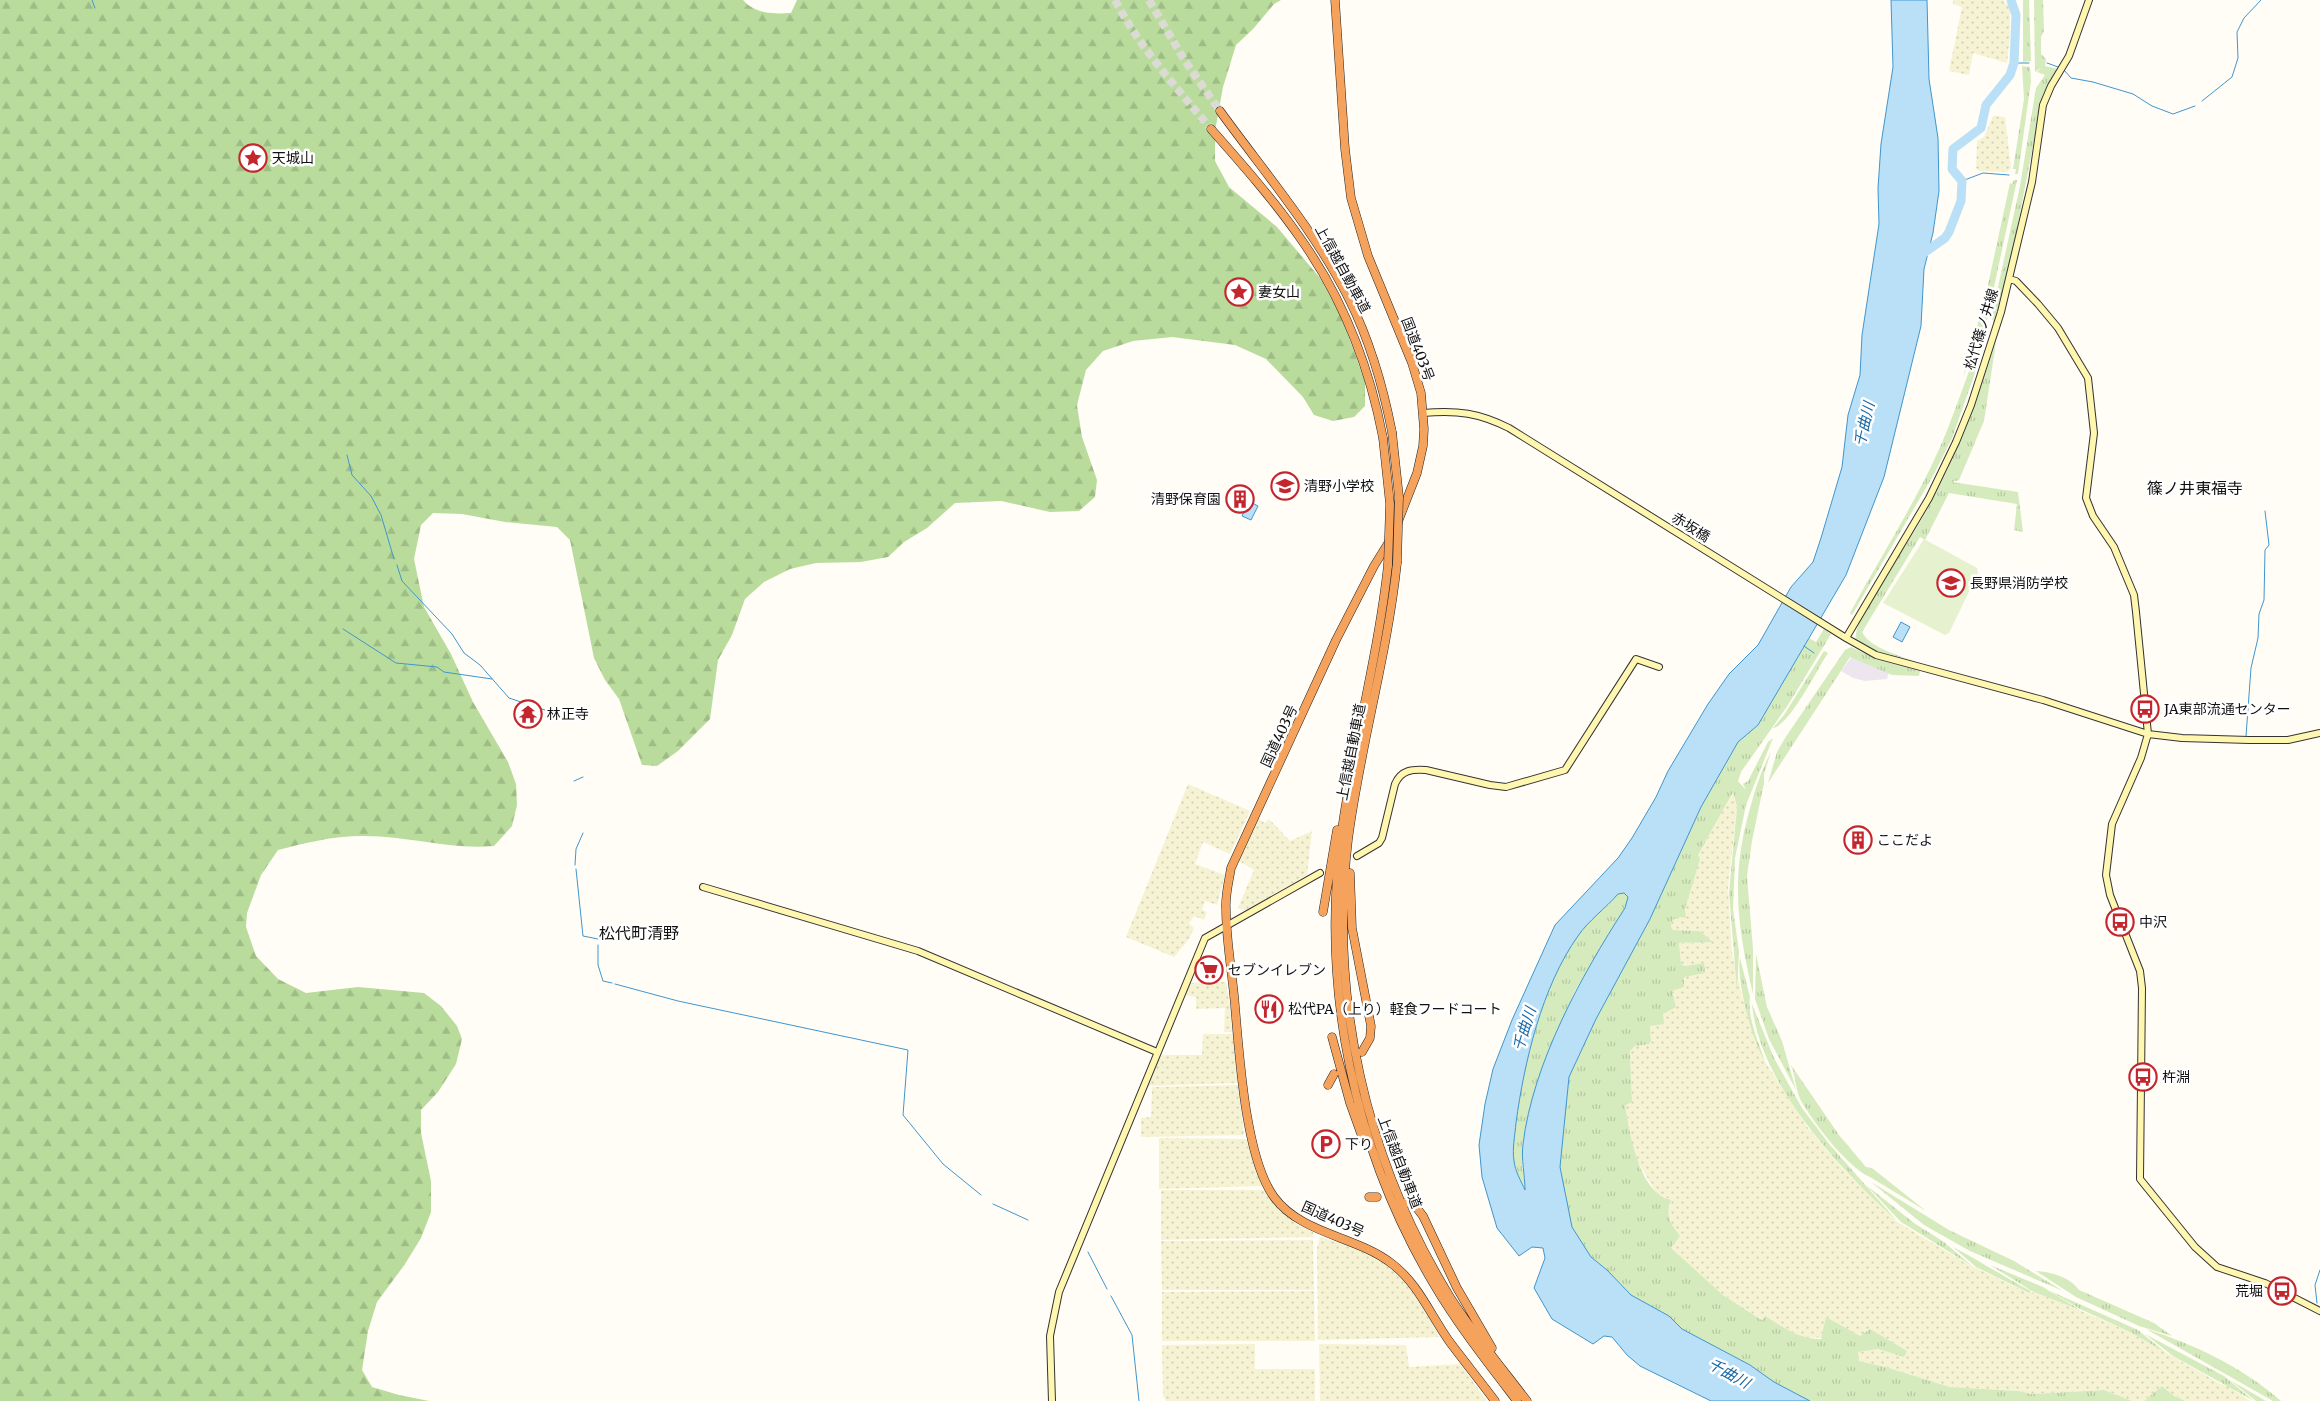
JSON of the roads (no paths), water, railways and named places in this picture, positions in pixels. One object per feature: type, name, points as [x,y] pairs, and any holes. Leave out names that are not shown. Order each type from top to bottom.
[{"type":"highway","name":"国道403号","points":[[1335,0],[1345,149],[1352,198],[1368,256],[1412,363],[1421,393],[1423,446],[1417,474],[1392,537],[1374,566],[1336,640],[1231,868],[1226,907],[1227,927],[1250,1136],[1259,1165],[1274,1197],[1292,1214],[1316,1227],[1368,1248],[1390,1262],[1409,1279],[1449,1340],[1495,1401]]},
{"type":"highway","name":"上信越自動車道","points":[[1220,111],[1308,230],[1337,277],[1368,343],[1382,389],[1392,432],[1399,497],[1398,564],[1386,641],[1356,789],[1345,875],[1343,945],[1350,1022],[1369,1115],[1400,1200],[1439,1278],[1469,1325],[1528,1401]]},
{"type":"highway","name":"上信越自動車道","points":[[1212,129],[1280,210],[1329,283],[1358,348],[1373,393],[1383,438],[1390,504],[1388,565],[1378,637],[1344,812],[1338,866],[1335,920],[1336,972],[1342,1024],[1356,1094],[1373,1153],[1397,1215],[1445,1304],[1517,1401]]},
{"type":"highway","points":[[1323,912],[1343,799],[1360,728]]},
{"type":"highway","points":[[1356,789],[1350,865],[1351,909],[1355,947],[1371,1026],[1370,1038],[1362,1052]]},
{"type":"highway","points":[[1332,1037],[1359,1128],[1380,1180],[1397,1215]]},
{"type":"highway","points":[[1328,1085],[1334,1074]]},
{"type":"highway","points":[[1408,1202],[1416,1207],[1423,1216],[1466,1305],[1528,1401]]},
{"type":"street","name":"松代篠ノ井線","points":[[1843,636],[1913,527],[1944,468],[1971,405],[2001,312],[2009,279],[2032,182],[2043,104],[2051,86],[2070,56],[2089,0]]},
{"type":"street","points":[[2009,279],[2016,281],[2058,328],[2088,378],[2094,433],[2086,498],[2093,516],[2114,547],[2134,596],[2148,734],[2141,758],[2112,824],[2106,875],[2110,895],[2140,971],[2142,988],[2140,1179],[2195,1246],[2217,1268],[2265,1283],[2320,1311]]},
{"type":"street","name":"赤坂橋","points":[[1423,413],[1462,412],[1488,417],[1530,441],[1876,655],[2043,700],[2148,734],[2182,738],[2288,740],[2320,733]]},
{"type":"street","points":[[1357,856],[1379,843],[1382,838],[1394,784],[1398,776],[1404,772],[1416,769],[1426,770],[1506,787],[1565,770],[1636,659],[1640,658],[1659,667]]},
{"type":"street","points":[[1052,1401],[1050,1336],[1059,1292],[1205,938],[1216,930],[1227,927],[1320,873]]},
{"type":"street","points":[[703,887],[918,951],[1157,1052]]},
{"type":"water","name":"千曲川","points":[[1891,0],[1927,0],[1929,79],[1938,138],[1939,191],[1933,233],[1924,269],[1921,326],[1884,477],[1846,575],[1758,725],[1738,742],[1701,807],[1650,919],[1596,1019],[1569,1077],[1560,1167],[1572,1227],[1591,1257],[1607,1270],[1631,1295],[1669,1316],[1682,1329],[1750,1365],[1774,1382],[1810,1401],[1711,1401],[1640,1366],[1627,1355],[1612,1337],[1604,1336],[1593,1344],[1552,1319],[1534,1288],[1545,1258],[1543,1248],[1532,1247],[1519,1256],[1497,1228],[1482,1177],[1479,1145],[1485,1104],[1493,1069],[1512,1020],[1555,925],[1618,858],[1656,797],[1668,771],[1708,704],[1729,674],[1758,645],[1791,587],[1813,562],[1842,467],[1848,415],[1860,375],[1862,335],[1879,224],[1878,188],[1881,144],[1893,67]],"holes":[[[1624,893],[1628,897],[1625,908],[1592,962],[1561,1021],[1537,1083],[1528,1113],[1523,1144],[1522,1156],[1525,1190],[1518,1176],[1513,1156],[1519,1100],[1536,1026],[1554,978],[1565,956],[1582,930],[1618,894]]]},
{"type":"water","points":[[1249,501],[1258,506],[1251,520],[1242,516]]},
{"type":"water","points":[[1901,622],[1910,627],[1902,642],[1893,637]]},
{"type":"waterway","points":[[92,0],[95,8]]},
{"type":"waterway","points":[[1921,255],[1945,238],[1961,201],[1962,181],[1952,169],[1953,149],[1981,128],[1986,105],[2010,75],[2014,63],[2016,15],[2011,0]]},
{"type":"waterway","points":[[2202,101],[2232,77],[2238,58],[2237,32],[2244,18],[2261,0]]},
{"type":"waterway","points":[[2014,63],[2029,63]]},
{"type":"waterway","points":[[2047,63],[2058,67]]},
{"type":"waterway","points":[[2064,70],[2071,78],[2093,82],[2133,94],[2152,106],[2173,114],[2195,106]]},
{"type":"waterway","points":[[1962,181],[1983,173],[2009,175]]},
{"type":"waterway","points":[[347,455],[352,475],[371,496],[381,515],[394,559]]},
{"type":"waterway","points":[[2246,736],[2251,668],[2258,638],[2259,614],[2264,600],[2265,550],[2269,545],[2265,511]]},
{"type":"waterway","points":[[397,565],[402,581],[452,634],[464,653],[480,665],[509,698],[545,710]]},
{"type":"waterway","points":[[343,629],[396,663],[437,667],[444,672],[492,679]]},
{"type":"waterway","points":[[1804,646],[1814,653]]},
{"type":"waterway","points":[[574,781],[583,777]]},
{"type":"waterway","points":[[575,865],[576,849],[583,833]]},
{"type":"waterway","points":[[576,869],[583,936],[598,939]]},
{"type":"waterway","points":[[598,945],[598,965],[603,981],[612,983]]},
{"type":"waterway","points":[[615,984],[678,1001],[908,1050],[903,1115],[943,1164],[981,1195]]},
{"type":"waterway","points":[[993,1204],[1028,1220]]},
{"type":"waterway","points":[[1088,1252],[1107,1289]]},
{"type":"waterway","points":[[2317,1303],[2315,1285],[2320,1270]]},
{"type":"waterway","points":[[1111,1296],[1132,1335],[1139,1401]]},
{"type":"tunnel","points":[[1115,0],[1147,51],[1211,129]]},
{"type":"tunnel","points":[[1149,0],[1185,61],[1220,111]]},
{"type":"place","name":"天城山","points":[[253,158]]},
{"type":"place","name":"妻女山","points":[[1239,292]]},
{"type":"place","name":"清野小学校","points":[[1285,486]]},
{"type":"place","name":"清野保育園","points":[[1240,499]]},
{"type":"place","name":"長野県消防学校","points":[[1951,583]]},
{"type":"place","name":"JA東部流通センター","points":[[2145,709]]},
{"type":"place","name":"林正寺","points":[[528,714]]},
{"type":"place","name":"ここだよ","points":[[1858,840]]},
{"type":"place","name":"中沢","points":[[2120,922]]},
{"type":"place","name":"セブンイレブン","points":[[1209,970]]},
{"type":"place","name":"松代PA（上り）軽食フードコート","points":[[1269,1009]]},
{"type":"place","name":"杵淵","points":[[2143,1077]]},
{"type":"place","name":"下り","points":[[1326,1144]]},
{"type":"place","name":"荒堀","points":[[2282,1291]]},
{"type":"district","name":"篠ノ井東福寺","points":[[2195,488]]},
{"type":"district","name":"松代町清野","points":[[639,933]]}]
